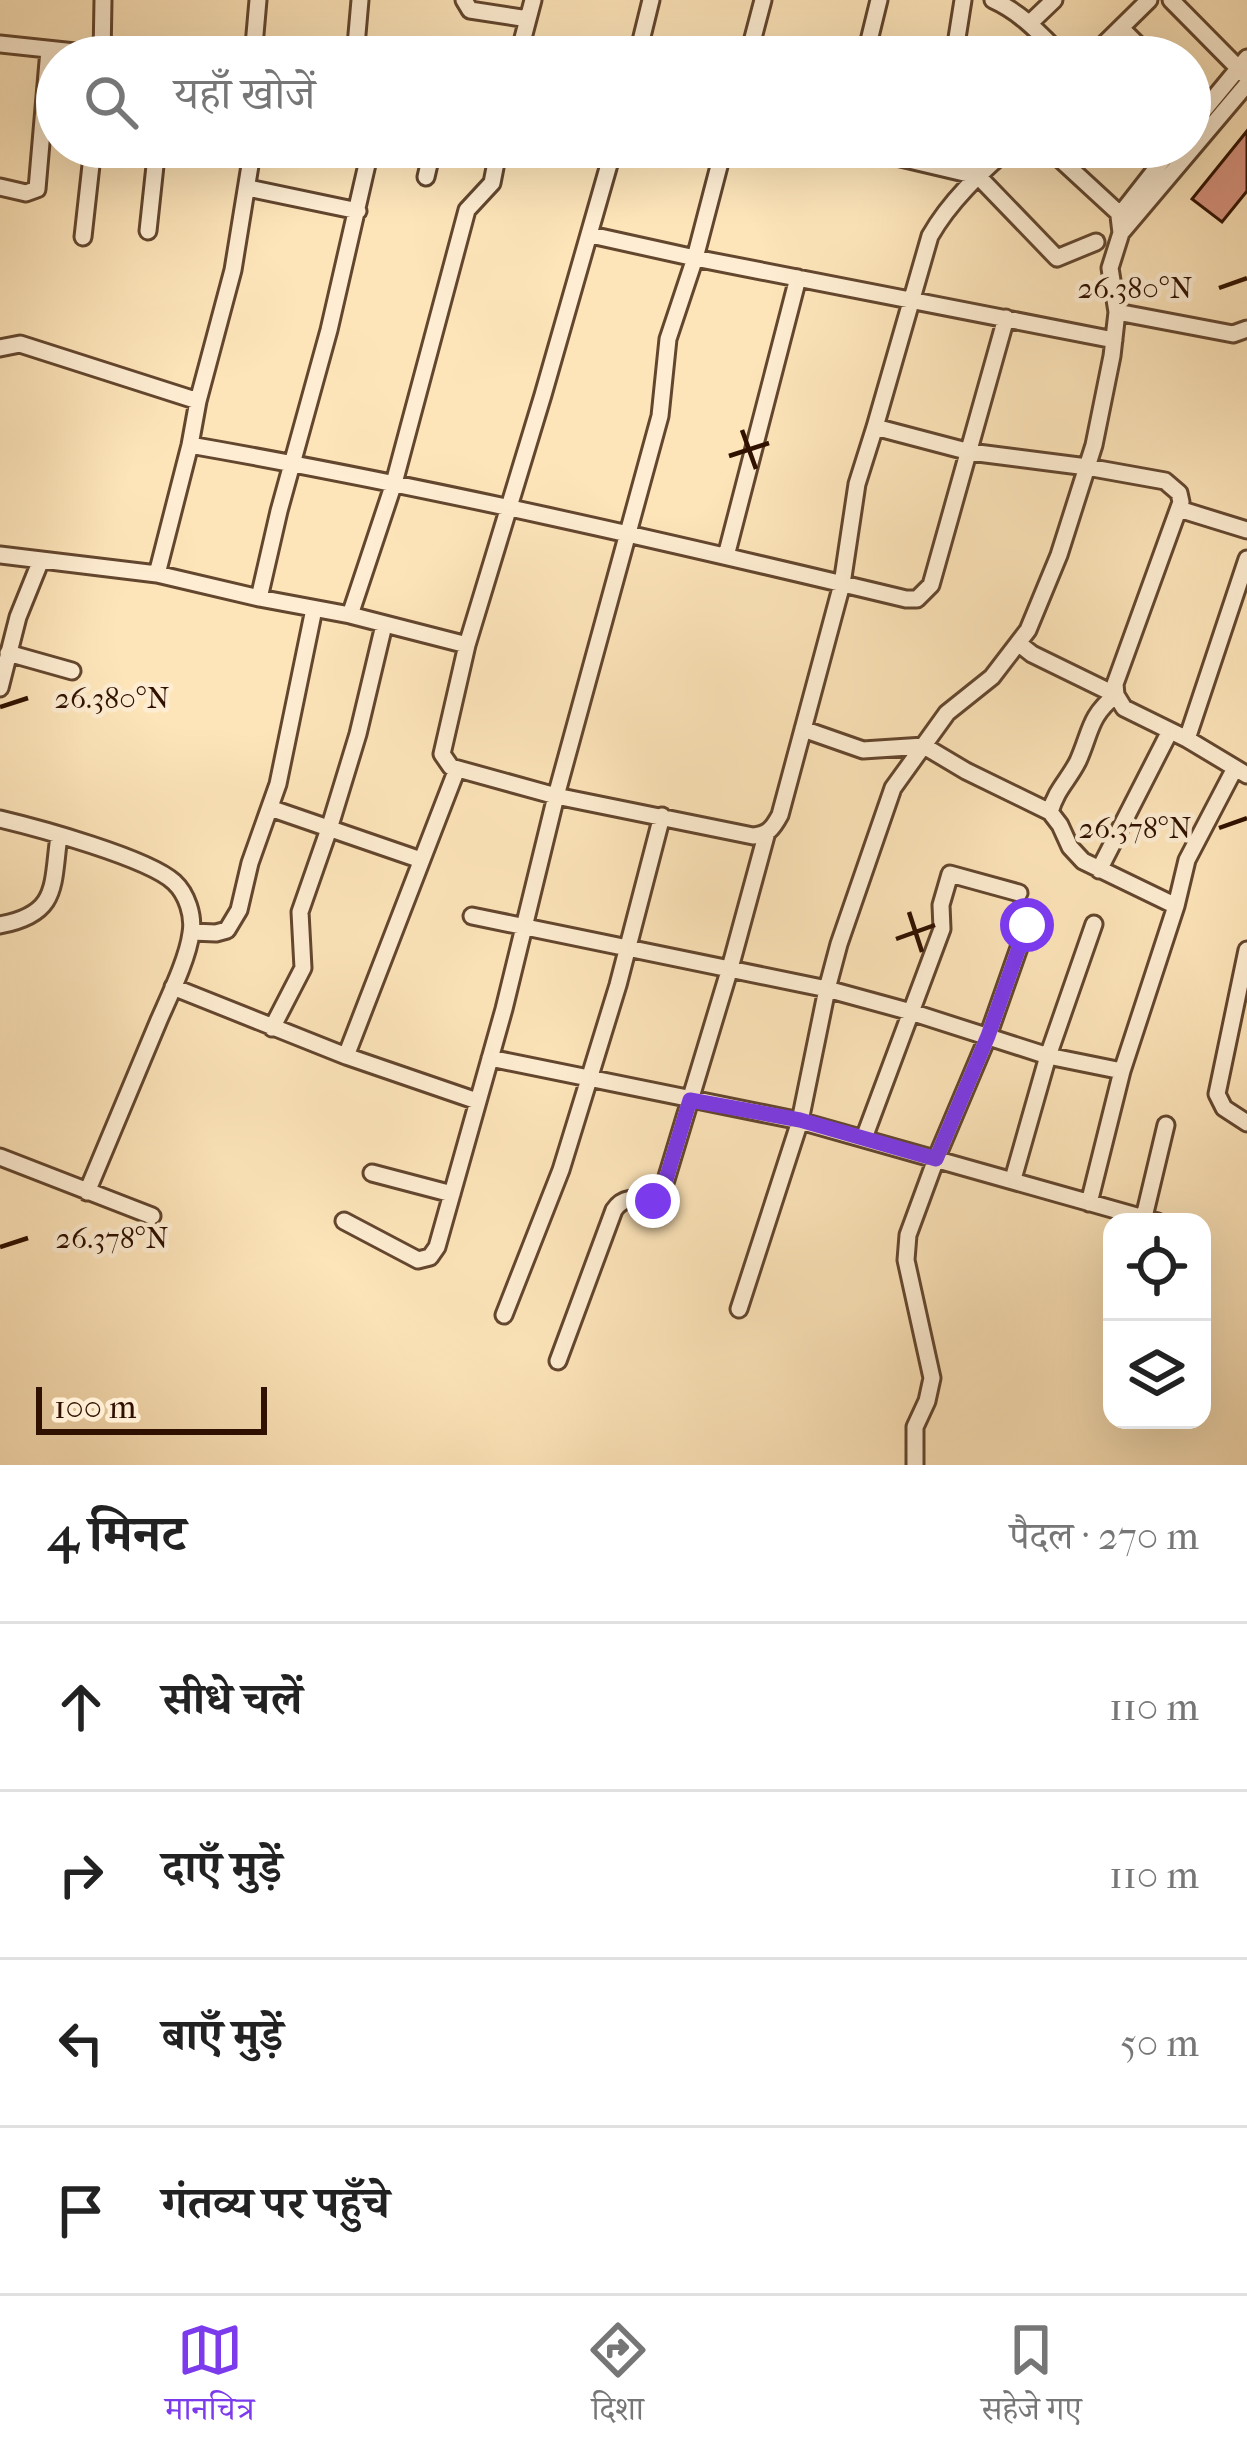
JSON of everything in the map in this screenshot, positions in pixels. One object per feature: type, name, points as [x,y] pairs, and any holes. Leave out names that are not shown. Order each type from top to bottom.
[{"type":"street","points":[[102,36],[103,0]]},
{"type":"street","points":[[255,36],[258,0]]},
{"type":"street","points":[[357,36],[360,0]]},
{"type":"street","points":[[464,0],[470,10],[528,20]]},
{"type":"street","points":[[524,36],[533,0]]},
{"type":"street","points":[[642,36],[651,0]]},
{"type":"street","points":[[754,36],[763,0]]},
{"type":"street","points":[[871,36],[879,0]]},
{"type":"street","points":[[957,36],[964,0]]},
{"type":"street","points":[[993,0],[1043,36]]},
{"type":"street","points":[[1030,23],[1054,0]]},
{"type":"street","points":[[1112,36],[1149,0]]},
{"type":"street","points":[[1171,0],[1208,36]]},
{"type":"street","points":[[1120,28],[1128,36]]},
{"type":"street","points":[[1211,39],[1245,72]]},
{"type":"street","points":[[0,44],[36,48]]},
{"type":"street","points":[[1211,104],[1245,72]]},
{"type":"street","points":[[1211,113],[1245,72]]},
{"type":"street","points":[[0,188],[26,193],[37,189],[39,168]]},
{"type":"street","points":[[83,237],[91,168]]},
{"type":"street","points":[[148,231],[155,168]]},
{"type":"street","points":[[157,574],[233,270],[250,168]]},
{"type":"street","points":[[259,598],[367,168]]},
{"type":"street","points":[[426,177],[428,168]]},
{"type":"street","points":[[350,615],[394,483],[467,210],[492,183],[495,168]]},
{"type":"street","points":[[608,168],[466,645],[442,754],[451,767],[556,796],[753,836],[772,830],[780,815],[842,584],[857,484],[930,236],[943,213],[986,168]]},
{"type":"street","points":[[344,1221],[418,1260],[430,1257],[437,1247],[660,416],[668,339],[719,168]]},
{"type":"street","points":[[943,168],[977,176]]},
{"type":"street","points":[[970,168],[1058,258],[1096,242]]},
{"type":"street","points":[[1068,168],[1124,224]]},
{"type":"street","points":[[1154,183],[1159,168]]},
{"type":"street","points":[[740,1309],[800,1120],[839,944],[893,788],[947,713],[992,677],[1028,630],[1059,555],[1094,445],[1117,312],[1110,268],[1124,224],[1166,168]]},
{"type":"street","points":[[248,188],[358,211]]},
{"type":"street","points":[[590,235],[1114,340]]},
{"type":"street","points":[[726,556],[798,278]]},
{"type":"street","points":[[1117,312],[1233,334],[1247,329]]},
{"type":"street","points":[[190,445],[394,483],[917,598],[932,585],[1006,318]]},
{"type":"street","points":[[0,347],[20,344],[198,401]]},
{"type":"street","points":[[875,427],[970,452],[1165,482],[1179,493],[1179,509],[1115,684],[1116,695],[1124,708],[1241,772],[1187,860],[1122,1071],[1089,1203]]},
{"type":"street","points":[[1179,509],[1247,530]]},
{"type":"street","points":[[0,555],[157,574],[466,645]]},
{"type":"street","points":[[1187,739],[1247,559]]},
{"type":"street","points":[[0,688],[24,599],[40,560]]},
{"type":"street","points":[[191,932],[227,930],[239,910],[288,742],[314,609]]},
{"type":"street","points":[[272,1028],[304,968],[300,912],[362,721],[384,625]]},
{"type":"street","points":[[1018,644],[1116,695]]},
{"type":"street","points":[[8,653],[72,671]]},
{"type":"street","points":[[1050,812],[1056,793],[1081,754],[1092,720],[1116,695]]},
{"type":"street","points":[[803,729],[863,750],[924,746],[1050,812],[1076,856],[1176,906]]},
{"type":"street","points":[[1100,870],[1170,731]]},
{"type":"street","points":[[346,1056],[457,769]]},
{"type":"street","points":[[270,808],[421,860]]},
{"type":"street","points":[[504,1315],[554,1190],[618,986],[662,816]]},
{"type":"street","points":[[0,819],[154,868],[182,891],[189,907],[191,932],[173,987],[87,1192]]},
{"type":"street","points":[[558,1361],[614,1210],[627,1198],[659,1198],[767,832]]},
{"type":"street","points":[[0,925],[46,904],[59,836]]},
{"type":"street","points":[[864,1138],[942,929],[941,905],[950,874],[1019,893]]},
{"type":"street","points":[[472,916],[826,989],[1048,1056],[1122,1071]]},
{"type":"street","points":[[1013,1179],[1048,1056],[1094,924]]},
{"type":"street","points":[[915,1465],[915,1427],[928,1401],[932,1378],[906,1260],[912,1222],[988,1036],[1027,925]]},
{"type":"street","points":[[1247,950],[1217,1094],[1224,1108],[1247,1123]]},
{"type":"street","points":[[173,987],[346,1056],[477,1101]]},
{"type":"street","points":[[490,1058],[800,1120],[1125,1213]]},
{"type":"street","points":[[1152,1213],[1166,1125]]},
{"type":"street","points":[[0,1157],[152,1216]]},
{"type":"street","points":[[372,1173],[452,1194]]},
{"type":"building","points":[[1247,131],[1247,191],[1222,222],[1192,199]]},
{"type":"route","points":[[653,1201],[662,1193],[690,1100],[800,1120],[936,1159],[988,1036],[1027,925]]}]
